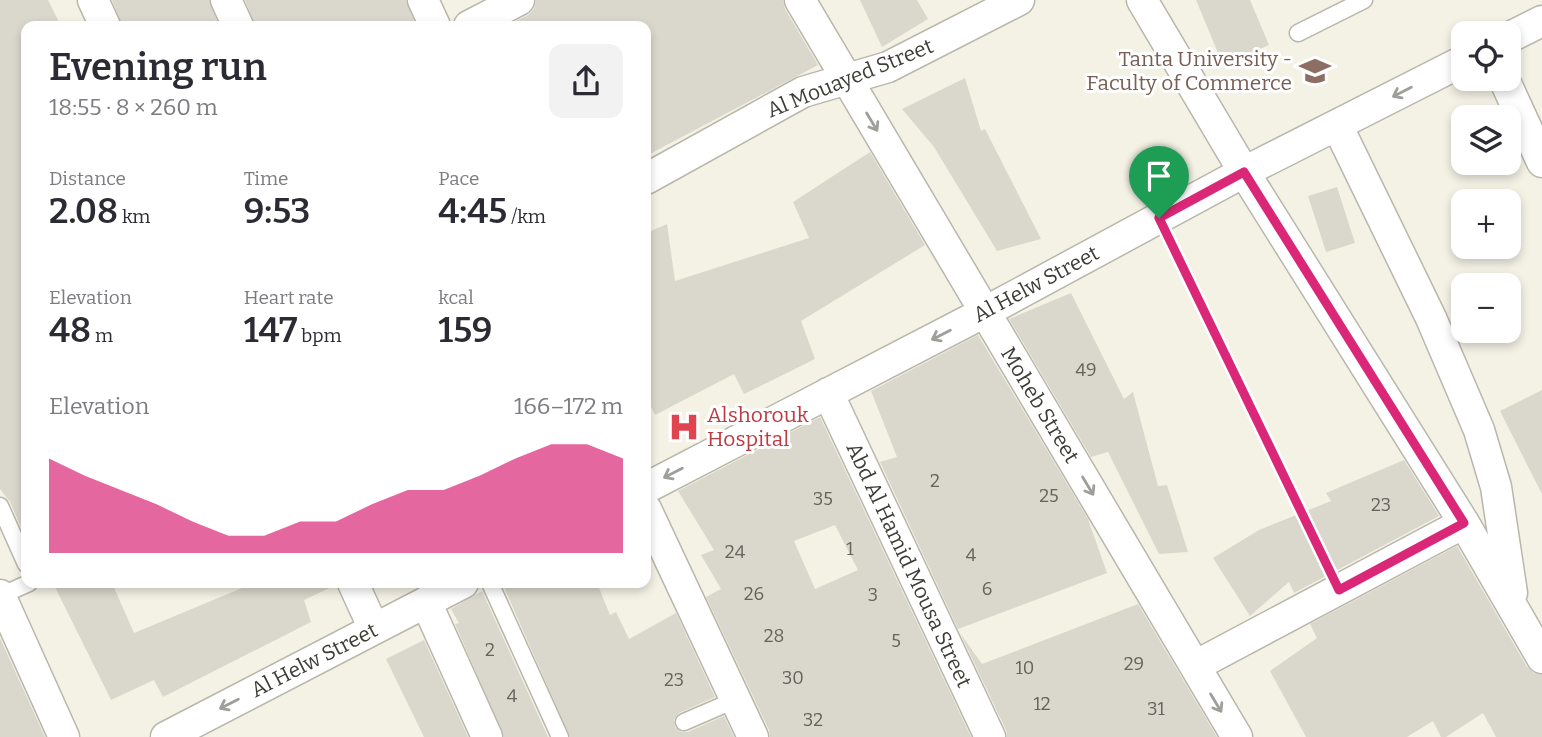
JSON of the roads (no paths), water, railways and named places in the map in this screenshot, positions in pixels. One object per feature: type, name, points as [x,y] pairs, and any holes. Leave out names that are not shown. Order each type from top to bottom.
[{"type":"street","points":[[226,0],[236,21]]},
{"type":"street","points":[[423,0],[433,21]]},
{"type":"street","points":[[479,21],[519,0]]},
{"type":"street","name":"Moheb Street","points":[[800,0],[1237,737]]},
{"type":"street","name":"Al Mouayed Street","points":[[651,176],[782,102],[803,92],[888,67],[1019,0]]},
{"type":"street","points":[[1142,0],[1244,172],[1464,523],[1542,658]]},
{"type":"street","points":[[1521,32],[1542,21]]},
{"type":"street","name":"Al Helw Street","points":[[651,485],[985,312],[1244,172],[1451,67]]},
{"type":"street","points":[[1509,91],[1542,162]]},
{"type":"street","points":[[1337,125],[1447,352],[1479,430],[1496,487],[1515,611]]},
{"type":"street","name":"Abd Al Hamid Mousa Street","points":[[828,393],[990,737]]},
{"type":"street","points":[[651,520],[753,737]]},
{"type":"street","points":[[1195,666],[1464,523]]},
{"type":"street","points":[[355,588],[374,629]]},
{"type":"street","name":"Al Helw Street","points":[[166,737],[453,588]]},
{"type":"street","points":[[0,596],[64,737]]},
{"type":"street","points":[[426,602],[488,737]]},
{"type":"lane","points":[[1298,33],[1364,0]]},
{"type":"lane","points":[[0,506],[21,553]]},
{"type":"lane","points":[[0,596],[21,587]]},
{"type":"lane","points":[[492,588],[560,737]]},
{"type":"lane","points":[[684,722],[735,700]]},
{"type":"place","name":"Tanta University - Faculty of Commerce","points":[[1315,71]]},
{"type":"place","name":"Alshorouk Hospital","points":[[684,427]]}]
